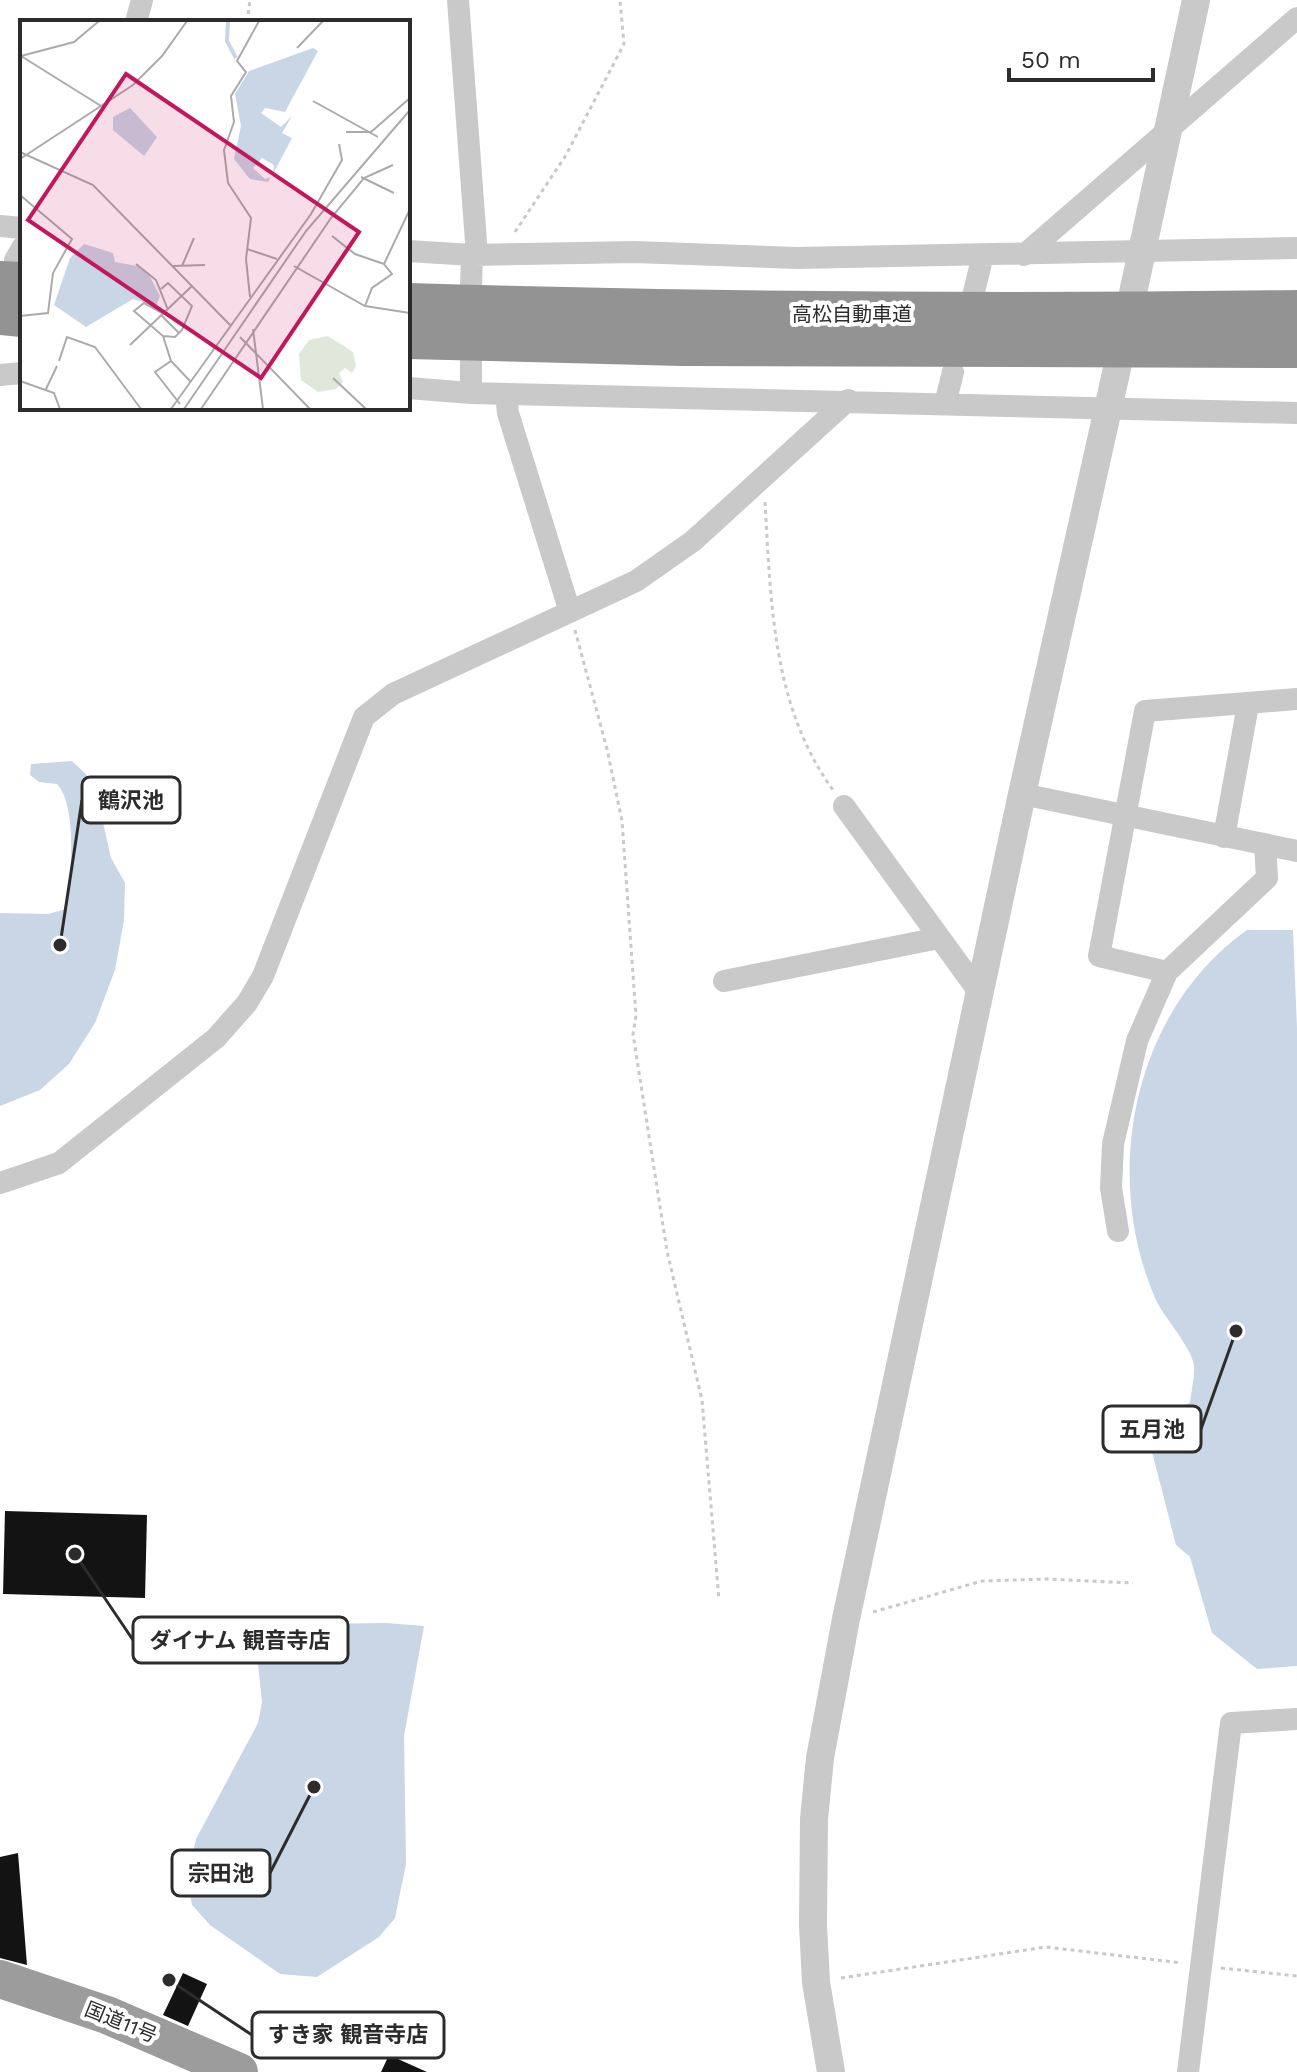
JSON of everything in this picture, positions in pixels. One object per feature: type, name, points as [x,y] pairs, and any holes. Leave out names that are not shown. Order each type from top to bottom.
[{"type":"highway","name":"高松自動車道","points":[[410,304],[710,313],[1027,315],[1297,311]]},
{"type":"highway","points":[[0,314],[20,316]]},
{"type":"highway","name":"高松自動車道","points":[[410,338],[697,346],[1297,347]]},
{"type":"highway","name":"国道11号","points":[[0,1979],[107,2015],[239,2072]]},
{"type":"street","points":[[137,20],[142,0]]},
{"type":"street","points":[[458,0],[474,255],[471,287]]},
{"type":"street","points":[[1133,293],[1196,0]]},
{"type":"street","points":[[1024,255],[1297,18]]},
{"type":"street","points":[[0,226],[20,228]]},
{"type":"street","points":[[410,251],[474,255],[635,252],[797,258],[1297,248]]},
{"type":"street","points":[[973,296],[983,255]]},
{"type":"street","points":[[471,359],[471,393]]},
{"type":"street","points":[[831,2072],[816,1982],[814,1819],[820,1758],[846,1619],[979,992],[1118,364]]},
{"type":"street","points":[[945,404],[953,372]]},
{"type":"street","points":[[0,375],[20,373]]},
{"type":"street","points":[[410,388],[506,394],[1297,413]]},
{"type":"street","points":[[506,394],[508,413],[570,612]]},
{"type":"street","points":[[0,1183],[59,1163],[216,1038],[247,1003],[263,976],[364,717],[393,694],[636,581],[693,541],[848,400]]},
{"type":"street","points":[[1167,972],[1099,956],[1145,711],[1297,699]]},
{"type":"street","points":[[1224,837],[1248,705]]},
{"type":"street","points":[[1022,794],[1297,851]]},
{"type":"street","points":[[844,806],[979,992]]},
{"type":"street","points":[[1118,1231],[1111,1188],[1113,1144],[1137,1041],[1167,972],[1267,878],[1265,845]]},
{"type":"street","points":[[724,981],[939,938]]},
{"type":"street","points":[[1188,2072],[1231,1723],[1297,1719]]},
{"type":"path","points":[[247,20],[250,0]]},
{"type":"path","points":[[508,254],[514,234],[566,155],[624,44],[620,0]]},
{"type":"path","points":[[764,479],[776,637],[787,698],[818,767],[844,806]]},
{"type":"path","points":[[570,612],[607,749],[622,821],[635,1049],[667,1251],[702,1400],[719,1600]]},
{"type":"path","points":[[846,1619],[982,1581],[1133,1583]]},
{"type":"path","points":[[816,1982],[1046,1947],[1297,1976]]},
{"type":"water","points":[[72,761],[94,782],[111,858],[125,883],[124,920],[115,970],[95,1023],[69,1064],[40,1090],[0,1106],[0,913],[48,914],[66,909],[70,880],[70,825],[64,795],[57,784],[39,782],[30,775],[31,764]]},
{"type":"water","points":[[1247,930],[1293,930],[1297,1028],[1297,1666],[1257,1669],[1212,1633],[1190,1557],[1176,1545],[1143,1417],[1190,1403],[1194,1366],[1188,1350],[1155,1298],[1139,1249],[1131,1199],[1131,1147],[1138,1097],[1154,1048],[1177,1004],[1208,964]]},
{"type":"water","points":[[386,1623],[424,1626],[404,1736],[406,1864],[395,1918],[379,1937],[317,1977],[280,1974],[210,1925],[192,1905],[187,1880],[196,1839],[258,1723],[262,1702],[254,1625]]},
{"type":"building","points":[[5,1511],[147,1515],[145,1598],[3,1594]]},
{"type":"building","points":[[18,1853],[27,1965],[0,1958],[0,1857]]},
{"type":"building","points":[[183,1973],[207,1984],[188,2026],[163,2015]]},
{"type":"building","points":[[389,2055],[427,2072],[381,2072]]},
{"type":"place","name":"鶴沢池","points":[[60,945]]},
{"type":"place","name":"五月池","points":[[1236,1331]]},
{"type":"place","name":"ダイナム 観音寺店","points":[[75,1554]]},
{"type":"place","name":"宗田池","points":[[314,1787]]},
{"type":"place","name":"すき家 観音寺店","points":[[169,1980]]}]
